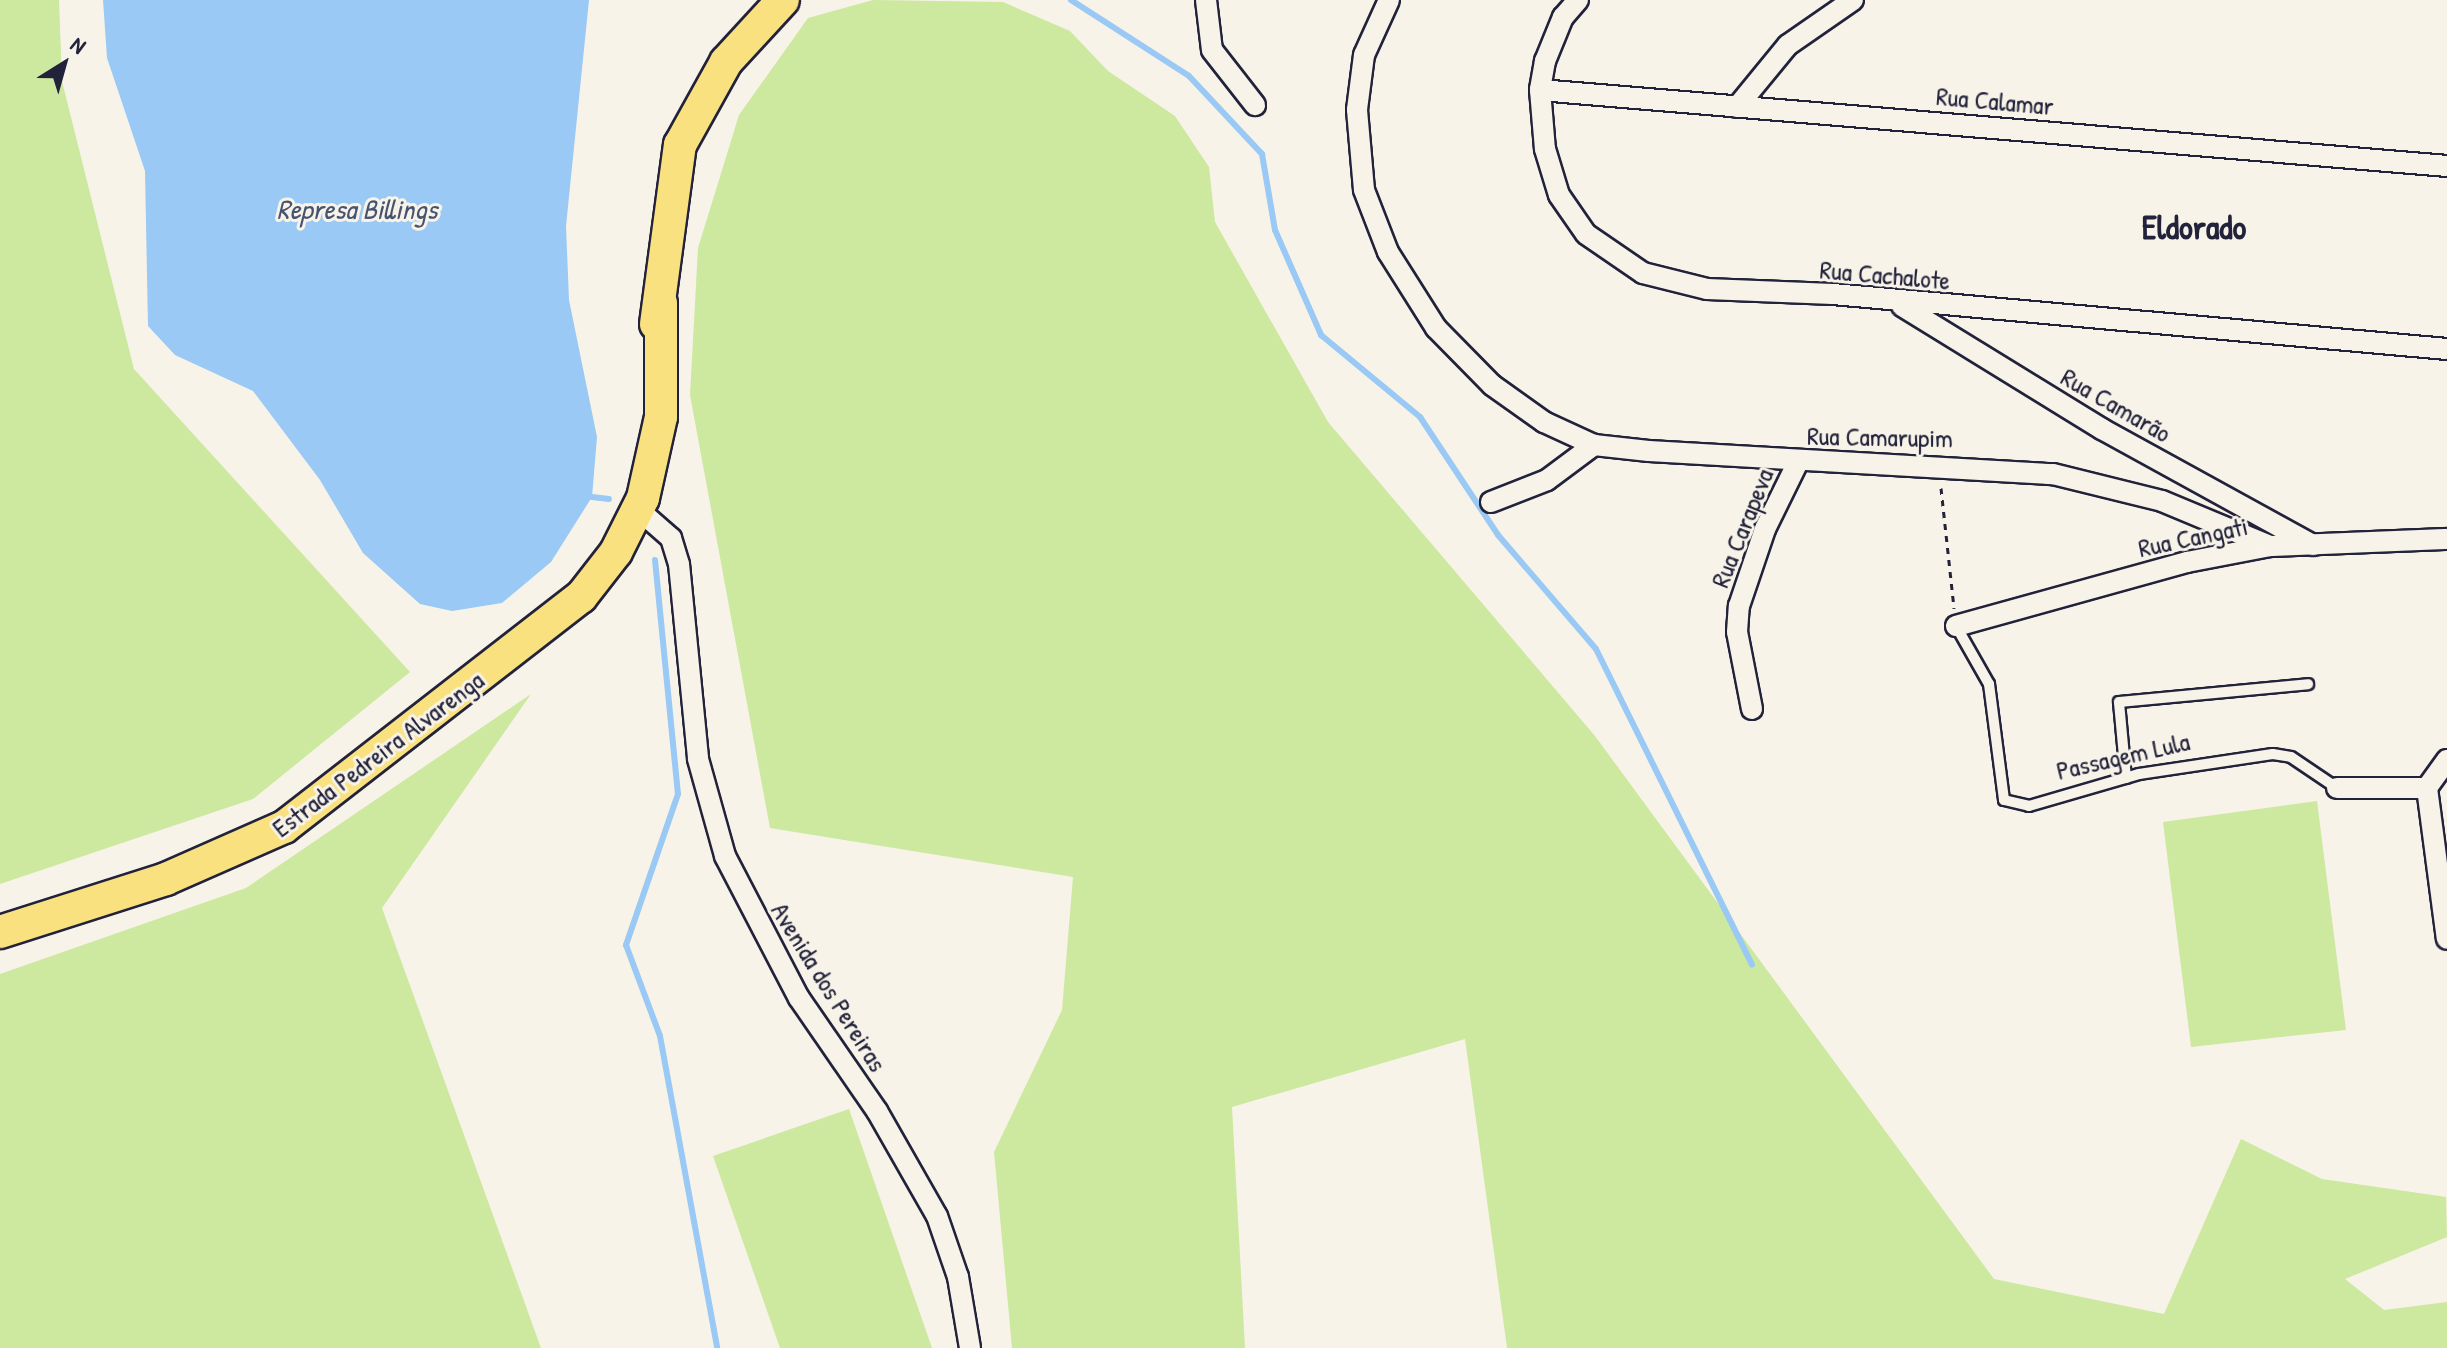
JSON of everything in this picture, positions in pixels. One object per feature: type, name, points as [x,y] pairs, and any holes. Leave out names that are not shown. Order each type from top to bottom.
[{"type":"main road","points":[[642,504],[643,384],[661,303],[680,145],[726,62],[783,0]]},
{"type":"main road","name":"Estrada Pedreira Alvarenga","points":[[0,932],[166,879],[284,827],[550,625],[598,577],[642,504]]},
{"type":"street","points":[[1206,0],[1212,50],[1255,105]]},
{"type":"street","name":"Rua Camarupim","points":[[1389,0],[1364,55],[1357,110],[1364,190],[1388,252],[1408,290],[1460,355],[1544,422],[1594,445],[1798,462],[1998,466],[2112,486],[2229,525],[2270,546]]},
{"type":"street","name":"Rua Cachalote","points":[[1578,0],[1563,17],[1540,90],[1545,149],[1559,195],[1610,256],[1643,273],[1696,288],[2447,349]]},
{"type":"street","points":[[1737,107],[1788,45],[1853,0]]},
{"type":"street","name":"Rua Calamar","points":[[1540,90],[2447,166]]},
{"type":"street","name":"Rua Camarão","points":[[1897,302],[2102,429],[2313,545]]},
{"type":"street","points":[[1491,502],[1547,480],[1594,445]]},
{"type":"street","name":"Rua Carapeva","points":[[1752,709],[1737,632],[1739,606],[1765,529],[1798,462]]},
{"type":"street","name":"Avenida dos Pereiras","points":[[642,504],[671,538],[679,564],[698,759],[725,856],[799,998],[877,1111],[937,1216],[958,1277],[970,1348]]},
{"type":"street","name":"Rua Cangati","points":[[1956,626],[2187,562],[2270,546],[2447,539]]},
{"type":"street","points":[[2447,760],[2427,788],[2447,939]]},
{"type":"street","name":"Passagem Lula","points":[[2337,788],[2427,788]]},
{"type":"lane","name":"Passagem Lula","points":[[1956,626],[1989,684],[2004,800],[2029,806],[2126,778],[2273,754],[2291,757],[2337,788]]},
{"type":"lane","points":[[2126,778],[2119,702],[2308,684]]},
{"type":"path","points":[[1938,464],[1956,626]]},
{"type":"green space","points":[[0,0],[59,0],[62,81],[134,369],[410,672],[253,799],[0,884]]},
{"type":"green space","points":[[873,0],[1003,2],[1070,31],[1108,71],[1175,116],[1209,167],[1215,222],[1328,422],[1595,736],[1994,1279],[2164,1314],[2241,1139],[2322,1179],[2446,1197],[2447,1237],[2345,1279],[2384,1310],[2447,1302],[2447,1348],[1507,1348],[1465,1039],[1232,1107],[1245,1348],[1012,1348],[994,1152],[1062,1010],[1073,877],[770,828],[690,395],[698,248],[739,115],[808,18]]},
{"type":"green space","points":[[531,694],[382,908],[541,1348],[0,1348],[0,974],[246,888]]},
{"type":"green space","points":[[2317,801],[2346,1030],[2191,1047],[2163,822]]},
{"type":"green space","points":[[849,1109],[932,1348],[780,1348],[713,1156]]},
{"type":"water","name":"Represa Billings","points":[[103,0],[589,0],[566,226],[569,300],[597,437],[592,497],[551,562],[502,603],[452,611],[420,604],[363,553],[320,480],[253,391],[175,355],[148,326],[145,171],[107,58]]},
{"type":"waterway","points":[[1071,0],[1189,76],[1262,154],[1275,230],[1321,335],[1420,417],[1498,535],[1596,649],[1752,965]]},
{"type":"waterway","points":[[592,497],[609,499]]},
{"type":"waterway","points":[[655,560],[678,794],[626,945],[660,1036],[717,1348]]},
{"type":"district","name":"Eldorado","points":[[2194,228]]}]
